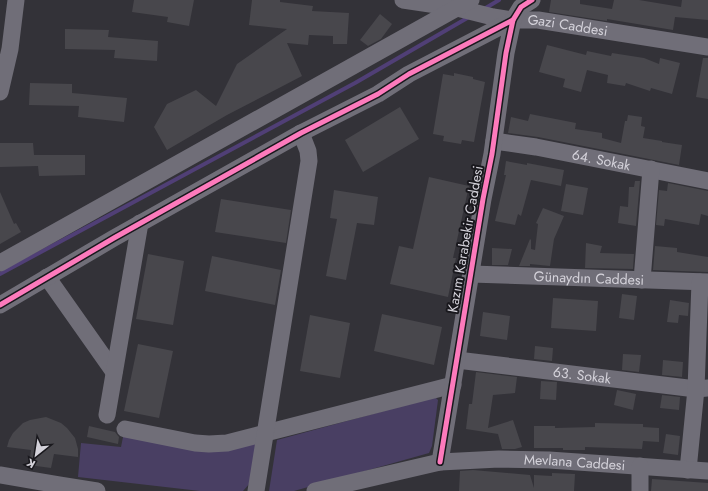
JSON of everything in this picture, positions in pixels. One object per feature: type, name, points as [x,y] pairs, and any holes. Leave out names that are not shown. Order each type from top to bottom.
[{"type":"street","points":[[0,92],[3,65],[10,49],[16,0]]},
{"type":"street","name":"Gazi Caddesi","points":[[403,0],[464,4],[493,17],[513,20],[538,20],[708,47]]},
{"type":"street","points":[[0,305],[140,223],[301,133],[378,94],[409,74],[513,20],[521,7],[532,0]]},
{"type":"street","points":[[0,263],[464,4]]},
{"type":"street","name":"Kazım Karabekir Caddesi","points":[[440,462],[483,199],[494,141],[506,53],[513,20]]},
{"type":"street","points":[[256,491],[309,161],[308,151],[301,133]]},
{"type":"street","name":"64. Sokak","points":[[494,141],[536,147],[708,181]]},
{"type":"street","points":[[642,280],[652,170]]},
{"type":"street","points":[[107,415],[140,223]]},
{"type":"street","name":"Günaydın Caddesi","points":[[471,274],[704,282]]},
{"type":"street","points":[[47,278],[114,372]]},
{"type":"street","points":[[688,470],[702,388],[704,282]]},
{"type":"street","name":"63. Sokak","points":[[457,360],[702,388]]},
{"type":"street","points":[[126,429],[195,443],[227,443],[453,385]]},
{"type":"street","name":"Mevlana Caddesi","points":[[316,491],[440,462],[499,459],[542,460],[708,471]]},
{"type":"street","points":[[640,466],[640,491]]},
{"type":"street","points":[[0,475],[59,486],[97,491]]},
{"type":"shaded area","points":[[435,397],[438,400],[432,446],[429,453],[294,491],[269,491],[277,440]]},
{"type":"shaded area","points":[[124,432],[255,441],[258,446],[250,483],[243,491],[200,491],[78,477],[81,443],[121,447]]},
{"type":"building","points":[[134,0],[194,0],[189,26],[167,22],[168,17],[132,12]]},
{"type":"building","points":[[252,0],[280,0],[280,2],[313,6],[312,11],[349,13],[347,44],[333,44],[333,36],[309,35],[308,45],[287,43],[302,76],[227,115],[167,150],[154,127],[167,104],[196,90],[216,106],[237,64],[287,29],[249,25]]},
{"type":"building","points":[[551,0],[580,0],[580,4],[612,9],[614,0],[639,0],[681,7],[682,0],[708,0],[708,20],[675,17],[673,30],[607,19],[607,21],[549,12]]},
{"type":"building","points":[[380,14],[392,24],[381,39],[368,46],[360,40]]},
{"type":"building","points":[[65,29],[109,30],[108,37],[158,41],[157,61],[114,58],[115,50],[65,49]]},
{"type":"building","points":[[547,45],[586,55],[587,51],[611,56],[612,53],[644,58],[659,64],[660,58],[680,63],[672,94],[651,88],[650,91],[626,83],[625,86],[607,83],[608,75],[587,70],[581,92],[563,87],[565,79],[539,72]]},
{"type":"building","points":[[703,58],[708,58],[708,99],[696,97]]},
{"type":"building","points":[[454,73],[473,77],[473,79],[485,82],[474,142],[462,140],[461,144],[443,141],[444,136],[433,134],[443,74],[454,76]]},
{"type":"building","points":[[30,83],[72,84],[72,93],[127,98],[124,122],[78,117],[79,106],[29,105]]},
{"type":"building","points":[[400,107],[419,139],[363,172],[345,140]]},
{"type":"building","points":[[530,114],[576,123],[575,129],[602,133],[602,138],[621,143],[625,121],[627,121],[628,115],[642,117],[641,126],[645,127],[643,138],[682,145],[679,165],[538,137],[508,133],[511,117],[528,121]]},
{"type":"building","points":[[0,143],[33,143],[34,155],[85,155],[85,175],[39,176],[38,166],[0,167]]},
{"type":"building","points":[[506,161],[527,165],[527,163],[564,170],[561,186],[531,180],[521,216],[518,214],[515,225],[495,221],[506,175],[504,175]]},
{"type":"building","points":[[429,177],[469,186],[453,258],[456,258],[448,297],[390,284],[399,246],[413,249]]},
{"type":"building","points":[[635,181],[640,181],[636,226],[618,223],[620,206],[628,207],[629,187],[634,187]]},
{"type":"building","points":[[668,183],[708,191],[708,216],[701,214],[699,225],[665,219],[664,226],[656,225],[659,190],[667,191]]},
{"type":"building","points":[[566,184],[588,188],[583,215],[561,211]]},
{"type":"building","points":[[334,190],[378,197],[374,225],[357,223],[346,280],[326,276],[337,219],[330,218]]},
{"type":"building","points":[[0,192],[14,224],[16,223],[21,232],[0,244]]},
{"type":"building","points":[[221,199],[291,210],[286,243],[215,232]]},
{"type":"building","points":[[543,208],[564,216],[554,239],[550,266],[530,264],[530,266],[519,266],[530,239],[531,249],[535,250],[538,224],[536,223]]},
{"type":"building","points":[[586,243],[602,246],[600,253],[634,254],[633,269],[585,268]]},
{"type":"building","points":[[655,246],[677,248],[677,252],[708,257],[708,272],[653,270]]},
{"type":"building","points":[[492,248],[512,249],[508,265],[492,265]]},
{"type":"building","points":[[148,254],[184,261],[173,325],[136,319]]},
{"type":"building","points":[[212,256],[281,270],[275,305],[205,291]]},
{"type":"building","points":[[622,294],[637,296],[634,320],[619,318]]},
{"type":"building","points":[[553,298],[598,301],[596,331],[551,328]]},
{"type":"building","points":[[670,300],[689,303],[688,316],[679,315],[678,323],[667,322]]},
{"type":"building","points":[[483,312],[510,316],[507,340],[480,336]]},
{"type":"building","points":[[382,314],[442,327],[434,365],[374,351]]},
{"type":"building","points":[[310,315],[350,323],[340,378],[300,371]]},
{"type":"building","points":[[138,344],[173,351],[159,418],[124,411]]},
{"type":"building","points":[[535,346],[553,348],[552,361],[534,359]]},
{"type":"building","points":[[623,354],[641,355],[639,372],[622,370]]},
{"type":"building","points":[[663,360],[683,362],[682,377],[662,375]]},
{"type":"building","points":[[476,372],[517,377],[515,393],[493,395],[488,428],[513,420],[522,447],[515,449],[502,449],[498,434],[466,429],[469,404],[472,404]]},
{"type":"building","points":[[541,381],[557,382],[556,400],[540,399]]},
{"type":"building","points":[[617,390],[636,394],[633,410],[614,405]]},
{"type":"building","points":[[662,395],[680,397],[679,410],[660,408]]},
{"type":"building","points":[[46,417],[61,423],[67,428],[75,438],[78,449],[78,457],[54,454],[51,468],[29,465],[31,450],[7,447],[13,433],[23,423]]},
{"type":"building","points":[[595,423],[643,424],[643,427],[659,428],[659,442],[643,441],[642,449],[585,447],[585,450],[563,450],[563,448],[534,448],[534,426],[555,426],[555,428],[595,427]]},
{"type":"building","points":[[89,426],[115,432],[119,437],[118,444],[87,437]]},
{"type":"building","points":[[666,434],[680,436],[678,455],[663,453]]},
{"type":"building","points":[[473,470],[530,475],[534,488],[534,475],[552,476],[552,473],[575,474],[574,491],[459,491],[460,471]]},
{"type":"building","points":[[652,479],[708,483],[708,491],[651,491]]},
{"type":"waterway","points":[[484,9],[499,0]]},
{"type":"waterway","points":[[0,274],[355,83],[469,17]]},
{"type":"cycle path","points":[[0,305],[114,238],[301,133],[378,94],[409,74],[513,20],[521,7],[532,0]]},
{"type":"cycle path","points":[[440,462],[483,199],[492,154],[506,53],[513,20]]}]
